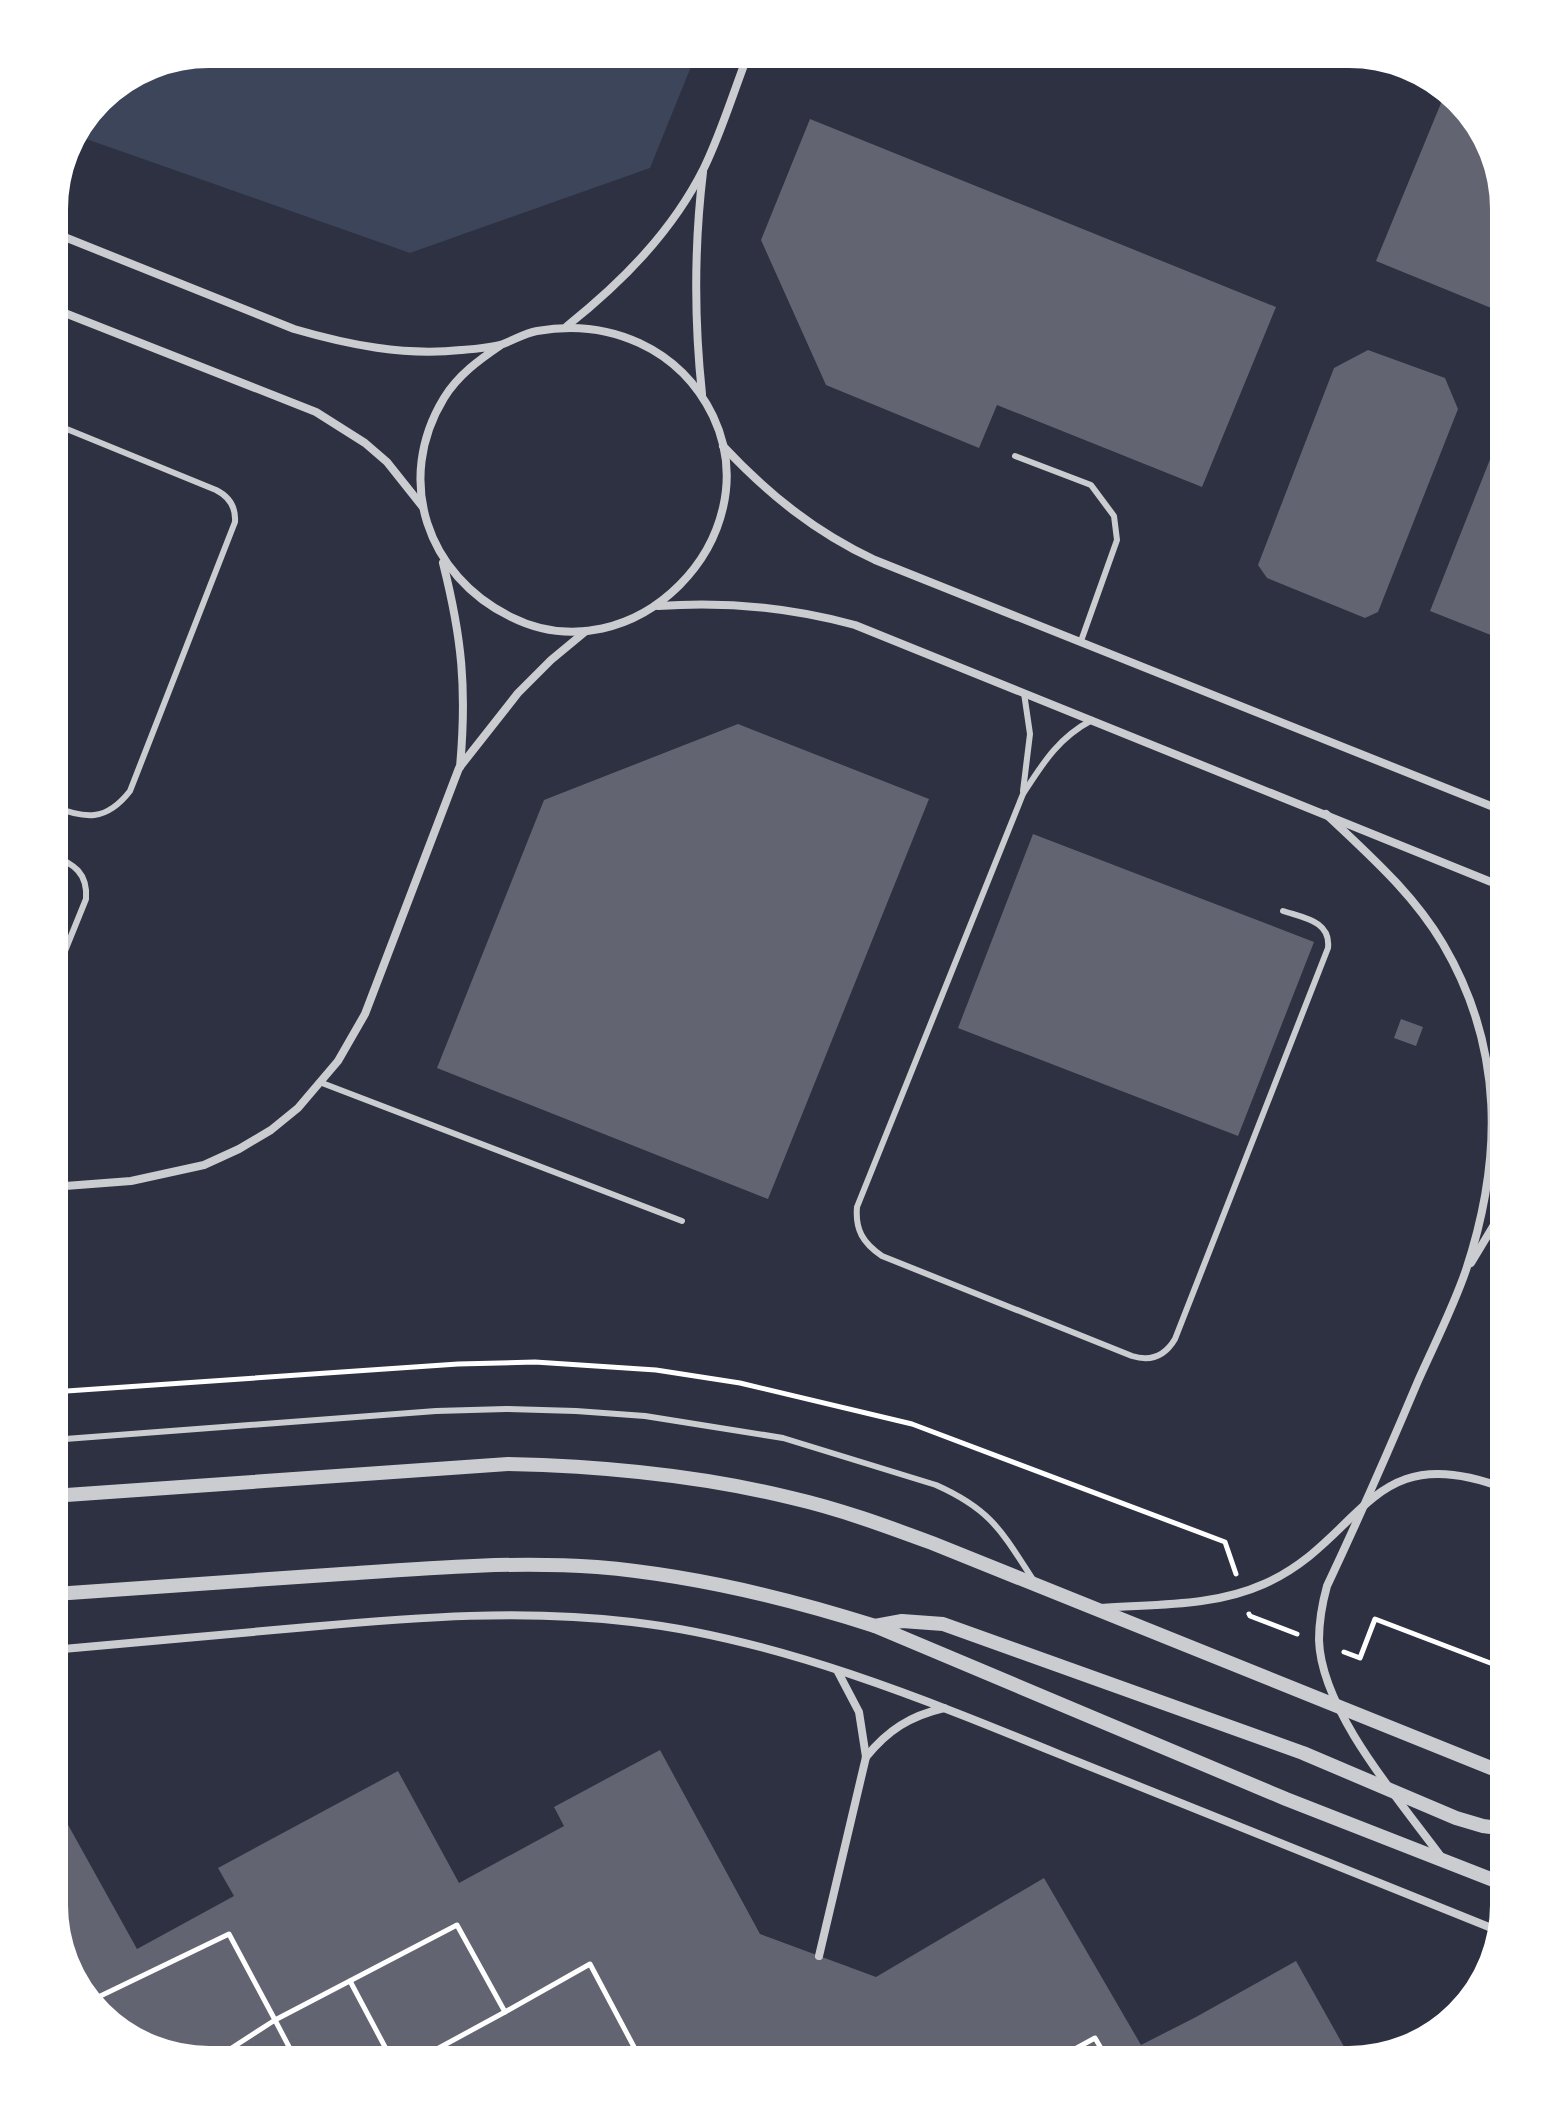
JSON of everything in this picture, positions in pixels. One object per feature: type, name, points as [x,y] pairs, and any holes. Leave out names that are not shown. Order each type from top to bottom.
[{"type":"street","points":[[566,326],[630,271],[682,204],[704,167],[744,66]]},
{"type":"street","points":[[702,395],[695,274],[704,167]]},
{"type":"street","points":[[66,238],[294,329],[335,341],[417,352],[459,351],[501,345]]},
{"type":"street","points":[[66,314],[316,412],[376,452],[423,507]]},
{"type":"street","points":[[66,1186],[131,1181],[204,1165],[239,1149],[271,1130],[322,1083],[353,1038],[365,1014],[459,768],[464,715],[463,662],[455,610],[442,559],[430,534],[423,507],[421,469],[428,431],[445,397],[469,368],[501,345],[532,332],[566,326],[606,330],[643,343],[675,365],[702,395],[723,445],[726,475],[724,505],[715,535],[701,562],[681,586],[658,606],[624,622],[587,630],[553,630],[520,622],[489,607],[442,559]]},
{"type":"street","points":[[723,445],[777,500],[840,544],[1492,806]]},
{"type":"street","points":[[658,606],[737,604],[816,615],[855,625],[1492,882]]},
{"type":"street","points":[[459,768],[518,693],[587,630]]},
{"type":"street","points":[[1326,814],[1396,882],[1420,910],[1454,964],[1474,1010],[1485,1047],[1492,1113]]},
{"type":"street","points":[[1466,1271],[1485,1197],[1492,1140]]},
{"type":"street","points":[[1443,1861],[1368,1758],[1338,1707],[1322,1664],[1320,1614],[1327,1586],[1466,1271],[1492,1228]]},
{"type":"street","points":[[66,1495],[508,1464],[580,1465],[709,1480],[794,1498],[864,1518],[1099,1608],[1492,1768]]},
{"type":"street","points":[[1099,1608],[1200,1602],[1263,1584],[1303,1560],[1366,1503],[1406,1478],[1430,1473],[1453,1473],[1492,1484]]},
{"type":"street","points":[[66,1593],[450,1566],[580,1567],[666,1575],[737,1587],[807,1604],[875,1626],[1258,1788],[1492,1880]]},
{"type":"street","points":[[66,1649],[423,1617],[494,1614],[564,1615],[635,1622],[704,1634],[772,1650],[945,1708],[1490,1927]]},
{"type":"street","points":[[875,1626],[902,1621],[943,1624],[1303,1753],[1456,1818],[1492,1827]]},
{"type":"street","points":[[819,1956],[866,1757],[859,1712],[838,1672]]},
{"type":"street","points":[[866,1757],[881,1739],[900,1724],[922,1713],[945,1708]]},
{"type":"lane","points":[[66,429],[226,495],[236,514],[130,791],[115,807],[95,816],[77,816],[66,812]]},
{"type":"lane","points":[[1015,456],[1091,485],[1114,516],[1117,540],[1081,641]]},
{"type":"lane","points":[[1023,794],[1030,734],[1024,693]]},
{"type":"lane","points":[[1092,720],[1067,734],[1057,744],[1023,794],[857,1207],[856,1222],[870,1248],[882,1256],[1132,1356],[1152,1358],[1170,1348],[1328,948],[1327,932],[1322,926],[1283,911]]},
{"type":"lane","points":[[66,860],[80,871],[87,890],[66,948]]},
{"type":"lane","points":[[322,1083],[682,1221]]},
{"type":"lane","points":[[66,1439],[436,1411],[506,1409],[645,1416],[715,1425],[783,1438],[936,1485],[956,1494],[989,1517],[1036,1583]]},
{"type":"path","points":[[232,2048],[275,2020],[457,1925],[505,2012]]},
{"type":"path","points":[[99,1997],[229,1934],[290,2048]]},
{"type":"path","points":[[439,2048],[590,1964],[635,2048]]},
{"type":"path","points":[[350,1981],[386,2048]]},
{"type":"path","points":[[1077,2048],[1095,2038],[1101,2048]]},
{"type":"shaded area","points":[[199,66],[691,66],[650,168],[410,253],[84,138],[101,115],[129,90],[154,77]]},
{"type":"building","points":[[1442,101],[1473,137],[1487,172],[1492,209],[1492,308],[1376,261]]},
{"type":"building","points":[[810,119],[1276,307],[1202,487],[997,405],[979,448],[826,385],[761,240]]},
{"type":"building","points":[[1368,350],[1445,378],[1458,409],[1378,612],[1365,618],[1267,578],[1258,565],[1334,368]]},
{"type":"building","points":[[1492,454],[1492,635],[1430,611]]},
{"type":"building","points":[[738,724],[929,799],[768,1199],[437,1068],[544,800]]},
{"type":"building","points":[[1033,834],[1314,942],[1238,1136],[958,1028]]},
{"type":"building","points":[[1401,1019],[1423,1027],[1416,1046],[1394,1038]]},
{"type":"building","points":[[660,1750],[760,1934],[876,1977],[1044,1878],[1141,2045],[1296,1961],[1345,2048],[199,2048],[154,2037],[122,2019],[95,1992],[85,1977],[71,1942],[66,1905],[66,1821],[137,1949],[234,1896],[218,1868],[398,1771],[459,1883],[564,1826],[554,1807]]}]
